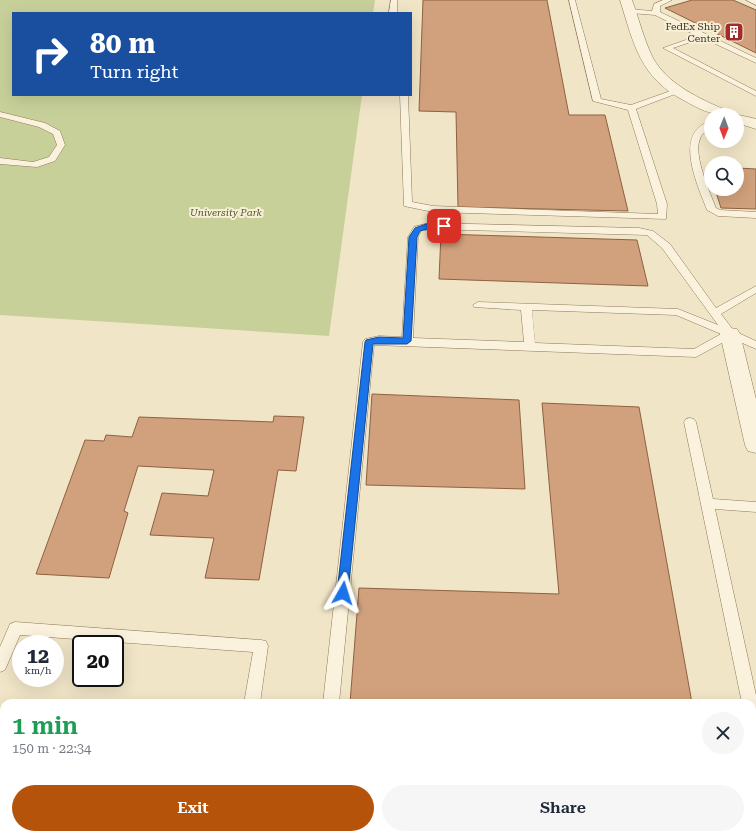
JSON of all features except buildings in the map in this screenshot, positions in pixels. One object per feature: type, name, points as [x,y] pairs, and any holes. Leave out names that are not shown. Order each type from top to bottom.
[{"type":"street","points":[[628,5],[640,44],[650,66],[664,80],[679,91],[711,108]]},
{"type":"street","points":[[744,121],[756,124]]},
{"type":"street","points":[[730,334],[756,445]]},
{"type":"lane","points":[[393,12],[394,0]]},
{"type":"lane","points":[[572,0],[597,102],[632,108],[679,91]]},
{"type":"lane","points":[[656,13],[656,5],[669,0]]},
{"type":"lane","points":[[749,0],[756,3]]},
{"type":"lane","points":[[628,5],[656,13],[756,61]]},
{"type":"lane","points":[[703,36],[668,48],[756,94]]},
{"type":"lane","points":[[404,96],[407,204],[433,209],[663,217],[662,204],[632,108]]},
{"type":"lane","points":[[0,114],[42,125],[58,133],[61,145],[52,159],[34,165],[0,161]]},
{"type":"lane","points":[[704,129],[700,132],[695,140],[697,161],[702,184],[712,210],[718,213],[756,215]]},
{"type":"lane","points":[[407,341],[413,237],[417,229],[429,226],[639,231],[650,233],[666,246],[730,334]]},
{"type":"lane","points":[[715,313],[756,289]]},
{"type":"lane","points":[[478,305],[678,312],[756,345]]},
{"type":"lane","points":[[526,307],[530,346]]},
{"type":"lane","points":[[331,699],[369,342],[379,340],[696,353],[730,334]]},
{"type":"lane","points":[[690,422],[749,699]]},
{"type":"lane","points":[[708,504],[756,508]]},
{"type":"lane","points":[[0,665],[15,628],[261,646],[253,699]]},
{"type":"green space","name":"University Park","points":[[0,0],[375,0],[373,12],[12,12],[12,96],[362,96],[329,336],[0,315]]},
{"type":"place","name":"FedEx Ship Center","points":[[734,32]]},
{"type":"route","points":[[343,593],[369,342],[379,340],[407,341],[413,237],[417,229],[429,226],[444,226]]}]
